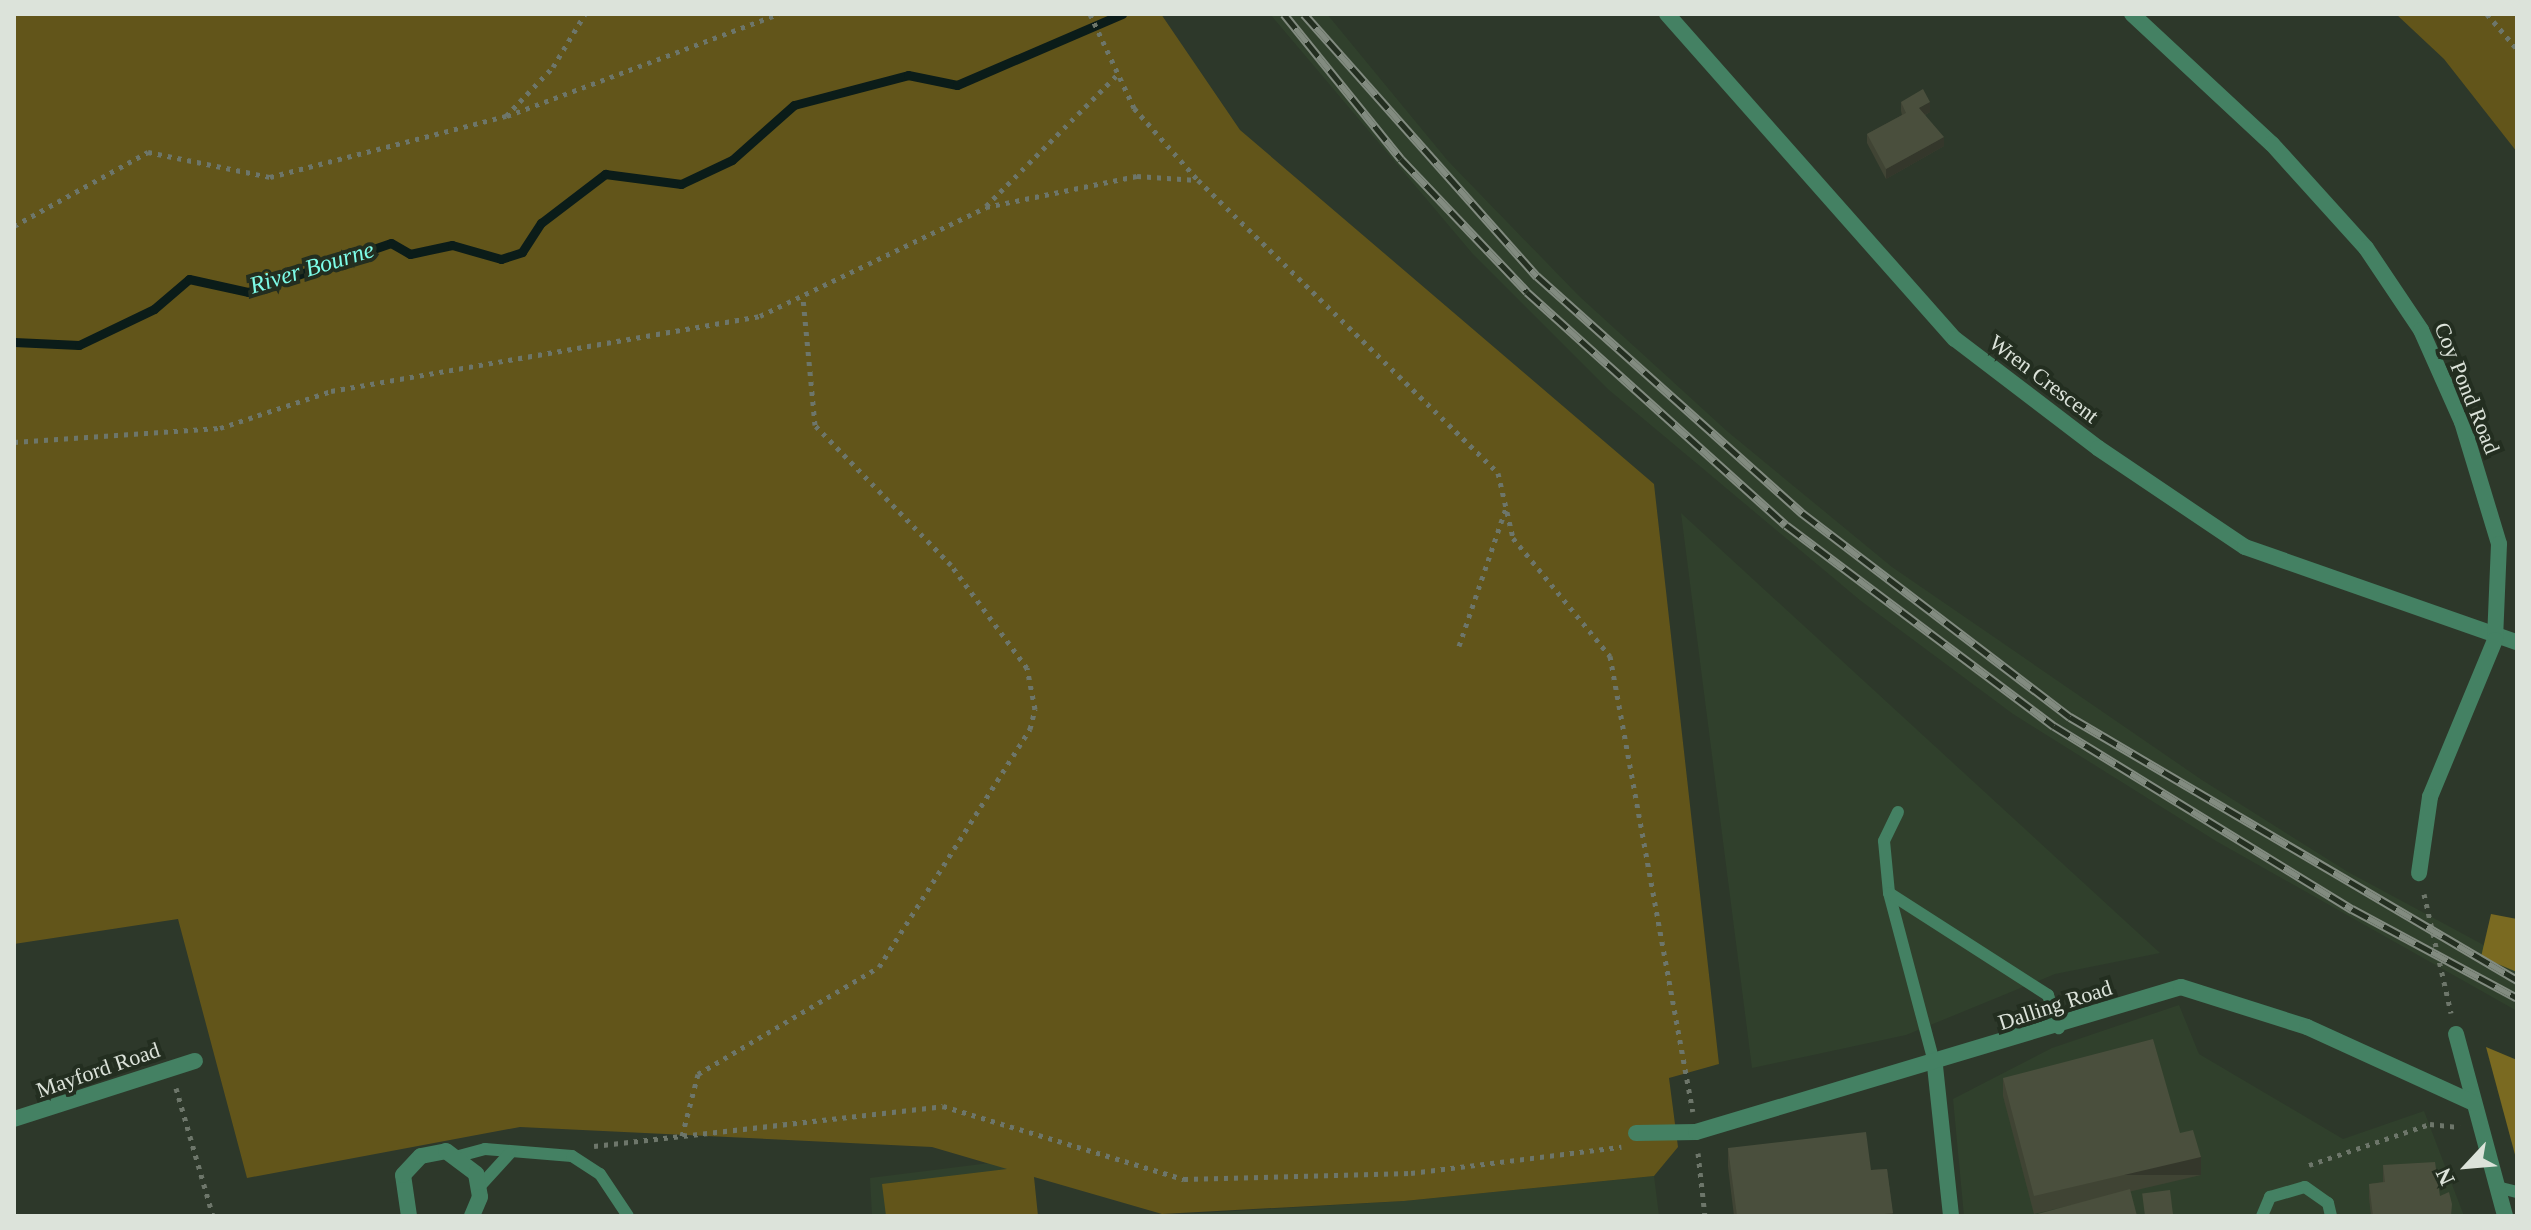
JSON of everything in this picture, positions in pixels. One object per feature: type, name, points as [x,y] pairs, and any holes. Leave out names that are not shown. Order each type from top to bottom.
[{"type":"street","name":"Wren Crescent","points":[[1667,14],[1955,339],[2098,448],[2245,547],[2495,640],[2517,642]]},
{"type":"street","name":"Coy Pond Road","points":[[2132,14],[2272,144],[2366,248],[2421,330],[2462,422],[2499,544],[2495,640],[2430,797],[2419,873]]},
{"type":"street","name":"Dalling Road","points":[[1636,1133],[1696,1132],[1935,1066],[2181,987],[2307,1027],[2474,1103]]},
{"type":"street","points":[[2456,1034],[2505,1216]]},
{"type":"street","name":"Mayford Road","points":[[14,1119],[85,1102],[195,1061]]},
{"type":"street","points":[[1935,1066],[1951,1216]]},
{"type":"street","points":[[405,1215],[400,1188],[411,1164],[433,1152],[459,1156],[480,1186],[472,1216]]},
{"type":"lane","points":[[1898,812],[1884,841],[1889,893],[1935,1066]]},
{"type":"lane","points":[[1889,893],[2048,995],[2059,1028]]},
{"type":"lane","points":[[459,1156],[546,1151],[572,1156],[600,1174],[628,1216]]},
{"type":"lane","points":[[480,1186],[510,1153]]},
{"type":"lane","points":[[2262,1216],[2270,1197],[2305,1187],[2328,1203],[2331,1216]]},
{"type":"lane","points":[[2497,1187],[2517,1192]]},
{"type":"path","points":[[506,116],[553,67],[585,14]]},
{"type":"path","points":[[14,226],[148,152],[270,177],[506,116],[778,14]]},
{"type":"path","points":[[1090,14],[1134,108],[1198,180],[1498,473],[1513,538],[1610,656],[1689,1082]]},
{"type":"path","points":[[2487,14],[2517,49]]},
{"type":"path","points":[[986,207],[1118,74]]},
{"type":"path","points":[[14,442],[220,428],[331,391],[760,316],[803,299],[986,207],[1137,176],[1198,180]]},
{"type":"path","points":[[682,1136],[698,1074],[879,967],[1030,729],[1035,709],[1027,668],[951,565],[815,425],[803,299]]},
{"type":"path","points":[[1459,646],[1506,507]]},
{"type":"path","points":[[2419,873],[2456,1034]]},
{"type":"path","points":[[170,1068],[213,1216]]},
{"type":"path","points":[[546,1151],[943,1106],[1184,1179],[1411,1173],[1619,1149],[1636,1133]]},
{"type":"path","points":[[2270,1197],[2292,1171],[2430,1124],[2481,1128]]},
{"type":"path","points":[[1696,1132],[1705,1216]]},
{"type":"shaded area","points":[[14,14],[1161,14],[1240,130],[1654,484],[1719,1064],[1669,1078],[1678,1147],[1654,1176],[1404,1201],[1162,1214],[1034,1177],[1038,1216],[886,1216],[882,1184],[1007,1169],[932,1147],[520,1127],[247,1178],[178,919],[14,944]]},
{"type":"shaded area","points":[[1270,14],[1327,14],[1448,161],[1579,296],[1728,432],[1892,567],[2202,780],[2348,872],[2517,963],[2517,1011],[2216,841],[2013,714],[1861,601],[1609,390],[1472,253]]},
{"type":"shaded area","points":[[2396,14],[2517,14],[2517,152],[2444,59]]},
{"type":"shaded area","points":[[1681,513],[2160,953],[2055,974],[1906,1035],[1752,1068]]},
{"type":"shaded area","points":[[2491,914],[2517,919],[2517,972],[2481,957]]},
{"type":"shaded area","points":[[2179,1005],[2199,1054],[2343,1139],[2424,1111],[2464,1216],[1964,1216],[1953,1099],[2052,1048]]},
{"type":"shaded area","points":[[2486,1047],[2517,1060],[2517,1162]]},
{"type":"shaded area","points":[[1023,1159],[1032,1216],[872,1216],[870,1178]]},
{"type":"shaded area","points":[[1654,1176],[1659,1216],[1149,1216],[1404,1201]]},
{"type":"building","points":[[1923,89],[1930,102],[1919,108],[1944,137],[1886,169],[1867,134],[1906,113],[1901,102]]},
{"type":"building","points":[[2153,1039],[2180,1133],[2193,1130],[2201,1157],[2034,1196],[2003,1078]]},
{"type":"building","points":[[1866,1132],[1871,1170],[1887,1169],[1893,1213],[1867,1216],[1737,1216],[1728,1148]]},
{"type":"building","points":[[2435,1162],[2440,1196],[2449,1192],[2451,1216],[2373,1216],[2369,1184],[2385,1182],[2383,1165]]},
{"type":"building","points":[[2130,1189],[2137,1216],[2030,1216]]},
{"type":"building","points":[[2170,1190],[2173,1216],[2145,1216],[2142,1193]]},
{"type":"waterway","name":"River Bourne","points":[[14,342],[79,345],[154,309],[189,279],[248,292],[391,243],[410,254],[452,245],[501,259],[522,252],[541,223],[605,174],[681,184],[732,160],[794,105],[908,75],[957,85],[1122,14]]},
{"type":"railway","points":[[1284,14],[1401,159],[1527,292],[1786,525],[2054,726],[2352,909],[2517,998]]},
{"type":"railway","points":[[1304,14],[1537,276],[1802,513],[2070,717],[2517,980]]}]
